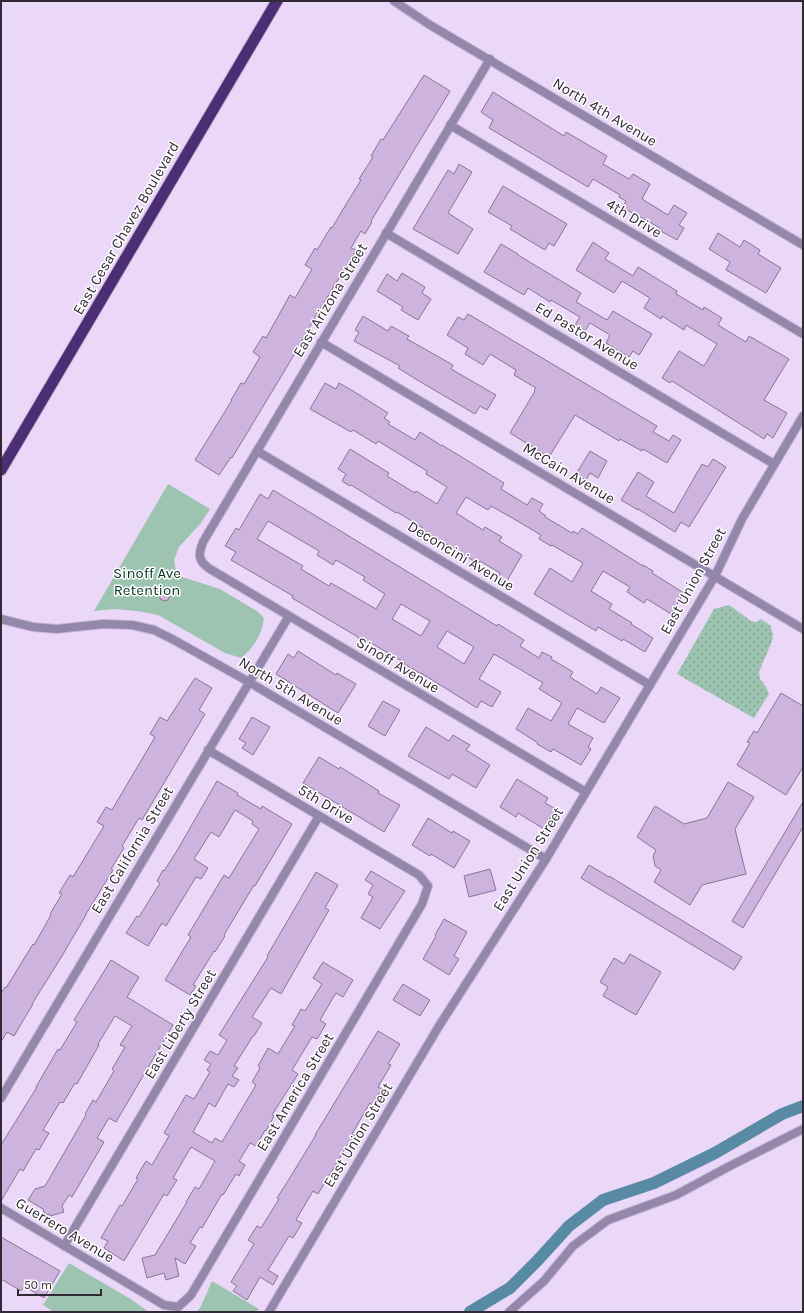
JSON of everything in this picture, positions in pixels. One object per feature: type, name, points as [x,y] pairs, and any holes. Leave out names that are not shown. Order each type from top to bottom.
[{"type":"highway","name":"East Cesar Chavez Boulevard","points":[[1,470],[277,1]]},
{"type":"street","name":"North 4th Avenue","points":[[394,1],[430,25],[803,245]]},
{"type":"street","name":"East Arizona Street","points":[[200,558],[200,549],[203,542],[490,59]]},
{"type":"street","name":"4th Drive","points":[[450,125],[803,334]]},
{"type":"street","name":"Ed Pastor Avenue","points":[[386,233],[774,464]]},
{"type":"street","name":"McCain Avenue","points":[[322,342],[803,629]]},
{"type":"street","name":"East Union Street","points":[[269,1312],[439,1026],[546,859],[715,576],[742,519],[803,416]]},
{"type":"street","name":"Deconcini Avenue","points":[[257,451],[650,685]]},
{"type":"street","name":"Sinoff Avenue","points":[[200,558],[204,565],[210,569],[586,792]]},
{"type":"street","name":"East California Street","points":[[1,1098],[288,616]]},
{"type":"street","name":"North 5th Avenue","points":[[1,620],[33,627],[51,628],[103,624],[132,625],[154,630],[249,682],[546,859]]},
{"type":"street","name":"5th Drive","points":[[208,750],[419,875],[428,886]]},
{"type":"street","name":"East Liberty Street","points":[[64,1246],[319,816]]},
{"type":"street","name":"East America Street","points":[[178,1307],[191,1295],[422,904],[428,886]]},
{"type":"street","points":[[509,1312],[544,1281],[573,1246],[608,1220],[676,1195],[803,1129]]},
{"type":"street","name":"Guerrero Avenue","points":[[1,1208],[164,1305],[178,1307]]},
{"type":"green space","name":"Sinoff Ave Retention","points":[[168,484],[210,509],[201,523],[179,547],[174,560],[176,571],[182,577],[220,589],[257,611],[264,618],[257,640],[250,650],[241,658],[225,653],[158,615],[114,609],[94,611]]},
{"type":"green space","points":[[729,605],[751,621],[757,622],[761,619],[771,626],[773,634],[772,641],[759,672],[760,679],[769,694],[754,718],[677,674],[714,609]]},
{"type":"green space","points":[[69,1263],[129,1298],[149,1312],[54,1312],[43,1305]]},
{"type":"green space","points":[[212,1281],[259,1309],[257,1312],[197,1312]]},
{"type":"building","points":[[424,75],[450,91],[371,221],[372,222],[365,234],[361,231],[351,248],[356,250],[232,458],[231,457],[219,475],[195,460],[241,383],[244,384],[260,357],[253,352],[263,336],[266,338],[290,295],[295,298],[312,269],[305,265],[315,248],[317,250],[331,227],[332,228],[361,180],[359,179],[373,157],[371,156],[381,139],[383,140]]},
{"type":"building","points":[[493,92],[564,136],[566,132],[607,156],[603,164],[629,179],[633,174],[650,184],[642,199],[668,215],[674,205],[687,213],[679,225],[684,228],[677,240],[659,230],[660,228],[622,207],[626,201],[619,197],[620,195],[593,179],[588,187],[489,128],[493,120],[481,112]]},
{"type":"building","points":[[459,164],[472,172],[448,213],[473,229],[458,254],[413,229],[448,170],[454,174]]},
{"type":"building","points":[[503,186],[567,224],[554,246],[549,243],[545,250],[510,229],[512,226],[488,212]]},
{"type":"building","points":[[718,233],[740,247],[744,240],[760,250],[758,254],[781,268],[766,293],[726,270],[730,262],[709,249]]},
{"type":"building","points":[[593,242],[609,253],[605,259],[633,276],[638,267],[677,291],[676,294],[703,310],[704,307],[722,318],[718,325],[746,342],[749,336],[789,359],[764,400],[787,413],[773,438],[767,434],[764,439],[672,381],[670,383],[662,378],[679,351],[704,366],[717,344],[686,325],[684,330],[662,316],[661,319],[644,308],[650,298],[622,281],[614,293],[576,270]]},
{"type":"building","points":[[501,244],[581,293],[576,302],[607,320],[613,311],[652,334],[639,355],[633,351],[629,357],[606,343],[610,335],[590,323],[585,331],[575,325],[580,317],[551,300],[550,302],[528,288],[524,295],[484,272]]},
{"type":"building","points":[[402,273],[425,287],[422,293],[431,299],[418,320],[401,310],[403,307],[377,291],[387,274],[397,281]]},
{"type":"building","points":[[468,314],[657,426],[653,432],[669,441],[673,435],[681,440],[667,463],[643,449],[642,451],[620,439],[619,441],[575,415],[549,457],[510,433],[536,388],[514,375],[516,370],[490,354],[483,365],[465,354],[468,348],[447,335],[458,317],[464,320]]},
{"type":"building","points":[[363,316],[388,331],[391,326],[409,336],[407,339],[453,365],[451,369],[496,395],[487,410],[480,406],[475,414],[398,368],[400,366],[354,341],[359,332],[355,330]]},
{"type":"building","points":[[325,383],[336,389],[339,383],[353,391],[388,413],[384,418],[390,422],[388,424],[415,440],[420,432],[504,483],[501,489],[527,505],[532,498],[543,504],[539,511],[546,516],[545,517],[572,533],[573,531],[578,534],[582,528],[653,571],[652,573],[684,593],[671,614],[647,599],[644,603],[627,592],[630,587],[603,571],[591,591],[612,604],[609,609],[653,638],[645,652],[598,627],[596,631],[534,594],[550,568],[572,582],[583,563],[539,539],[541,535],[491,506],[488,510],[466,497],[456,513],[483,530],[485,527],[502,537],[499,541],[522,555],[504,586],[495,581],[500,573],[480,561],[479,564],[422,530],[423,528],[397,512],[396,513],[342,481],[346,474],[338,469],[350,449],[389,473],[387,476],[437,504],[447,487],[426,474],[427,471],[378,441],[376,444],[353,430],[351,432],[310,409]]},
{"type":"building","points":[[590,451],[607,461],[598,478],[590,473],[586,480],[576,474]]},
{"type":"building","points":[[713,459],[726,467],[689,527],[681,522],[675,532],[621,500],[638,472],[654,482],[646,496],[674,513],[702,464],[708,467]]},
{"type":"building","points":[[273,490],[497,626],[498,624],[524,640],[520,646],[539,658],[542,652],[552,657],[551,659],[573,672],[570,677],[597,694],[601,687],[620,698],[604,723],[577,708],[568,724],[593,738],[588,747],[591,749],[581,765],[553,749],[551,752],[516,729],[528,708],[551,721],[562,703],[539,689],[543,683],[494,654],[479,679],[501,692],[492,707],[481,701],[477,708],[371,643],[369,645],[292,598],[293,596],[231,560],[236,552],[225,546],[236,528],[239,530],[260,494],[268,499]],"holes":[[[268,521],[319,551],[317,555],[333,565],[336,560],[365,577],[363,580],[385,594],[376,609],[331,583],[329,586],[301,569],[303,566],[257,539]],[[401,604],[430,621],[421,636],[392,619]],[[447,631],[474,647],[464,664],[437,647]]]},
{"type":"building","points":[[163,591],[167,592],[170,596],[168,600],[164,601],[160,599],[160,595]]},
{"type":"building","points":[[298,651],[336,675],[337,673],[356,684],[338,713],[276,674],[288,654],[294,658]]},
{"type":"building","points":[[195,678],[212,688],[199,710],[205,714],[142,820],[139,818],[122,846],[124,848],[111,869],[113,870],[14,1036],[7,1032],[1,1042],[1,993],[5,987],[6,988],[33,944],[34,945],[62,894],[59,893],[70,875],[73,877],[104,826],[97,822],[106,807],[112,810],[155,737],[150,734],[160,717],[167,721]]},
{"type":"building","points":[[781,693],[803,706],[803,767],[786,795],[737,765],[750,743],[747,742],[754,731],[757,733]]},
{"type":"building","points":[[383,701],[400,710],[385,736],[368,726]]},
{"type":"building","points":[[252,717],[270,727],[253,755],[242,748],[246,743],[239,739]]},
{"type":"building","points":[[426,727],[449,741],[453,735],[470,745],[466,750],[490,765],[476,788],[452,774],[449,779],[408,756]]},
{"type":"building","points":[[319,757],[339,769],[340,767],[379,791],[378,793],[400,805],[384,832],[303,783]]},
{"type":"building","points":[[517,779],[548,798],[545,803],[556,809],[544,829],[518,813],[516,817],[500,807]]},
{"type":"building","points":[[217,781],[261,809],[262,806],[292,824],[224,935],[225,936],[193,985],[196,986],[190,995],[165,980],[191,937],[188,935],[224,875],[229,878],[259,829],[252,824],[253,821],[235,810],[219,837],[211,832],[194,859],[208,868],[201,879],[196,877],[166,926],[162,923],[148,946],[126,933],[137,916],[139,917],[160,883],[157,881],[163,870],[164,871],[178,849]]},
{"type":"building","points":[[728,782],[754,797],[735,829],[746,874],[702,885],[690,905],[654,882],[661,870],[655,866],[653,856],[656,850],[637,837],[655,806],[684,824],[707,818]]},
{"type":"building","points":[[803,802],[803,827],[743,928],[732,921]]},
{"type":"building","points":[[428,818],[452,833],[453,831],[470,841],[454,868],[431,854],[430,856],[412,845]]},
{"type":"building","points":[[589,865],[742,957],[734,970],[581,878]]},
{"type":"building","points":[[490,869],[496,890],[469,897],[464,876]]},
{"type":"building","points":[[371,871],[405,891],[380,929],[361,918],[373,897],[368,894],[373,885],[365,880]]},
{"type":"building","points":[[316,872],[338,885],[325,908],[329,910],[281,994],[271,988],[252,1017],[262,1023],[234,1066],[238,1068],[232,1076],[239,1080],[234,1087],[228,1084],[215,1107],[209,1103],[193,1132],[212,1143],[215,1138],[222,1142],[256,1085],[252,1082],[260,1068],[258,1066],[268,1048],[278,1054],[295,1026],[292,1025],[301,1009],[305,1011],[322,984],[313,978],[323,962],[353,980],[343,997],[336,993],[320,1020],[326,1024],[317,1039],[312,1037],[292,1070],[298,1074],[272,1115],[274,1116],[266,1131],[265,1130],[256,1146],[250,1143],[239,1161],[245,1165],[239,1176],[236,1174],[202,1228],[200,1227],[190,1243],[196,1246],[185,1264],[175,1258],[179,1276],[166,1280],[164,1273],[147,1278],[142,1258],[155,1255],[195,1187],[199,1189],[215,1161],[191,1147],[173,1178],[177,1180],[167,1196],[164,1194],[124,1261],[104,1248],[108,1241],[101,1238],[120,1205],[122,1206],[138,1179],[136,1178],[146,1161],[152,1165],[169,1136],[164,1133],[186,1095],[194,1099],[210,1072],[207,1070],[211,1064],[204,1060],[210,1051],[218,1055],[227,1040],[219,1035],[268,957],[267,956]]},
{"type":"building","points":[[444,919],[467,932],[454,956],[459,959],[449,975],[423,959]]},
{"type":"building","points":[[630,954],[661,972],[636,1015],[603,996],[608,987],[600,982],[614,958],[624,964]]},
{"type":"building","points":[[111,960],[139,977],[127,997],[173,1025],[116,1122],[109,1118],[97,1138],[104,1142],[72,1197],[69,1195],[62,1206],[64,1212],[50,1216],[49,1214],[45,1215],[43,1209],[28,1200],[35,1189],[45,1186],[93,1100],[96,1102],[114,1071],[112,1069],[125,1047],[120,1045],[132,1026],[115,1016],[77,1084],[75,1083],[63,1103],[60,1102],[43,1130],[49,1133],[39,1150],[36,1149],[23,1171],[20,1169],[1,1201],[1,1145],[37,1087],[58,1049],[60,1050],[77,1022],[74,1020]]},
{"type":"building","points":[[403,984],[430,1000],[420,1016],[393,1000]]},
{"type":"building","points":[[378,1031],[400,1044],[388,1064],[391,1065],[378,1087],[382,1089],[373,1105],[370,1103],[352,1134],[357,1137],[351,1146],[348,1144],[318,1194],[313,1191],[296,1220],[302,1223],[293,1238],[289,1236],[268,1270],[278,1276],[273,1285],[260,1277],[247,1300],[233,1291],[237,1286],[231,1282],[254,1244],[248,1240],[257,1226],[261,1228],[279,1199],[277,1198]]},
{"type":"building","points":[[1,1237],[60,1271],[44,1298],[24,1286],[21,1291],[1,1279]]},
{"type":"waterway","points":[[470,1312],[510,1288],[569,1226],[603,1200],[654,1183],[715,1153],[782,1114],[803,1106]]}]
